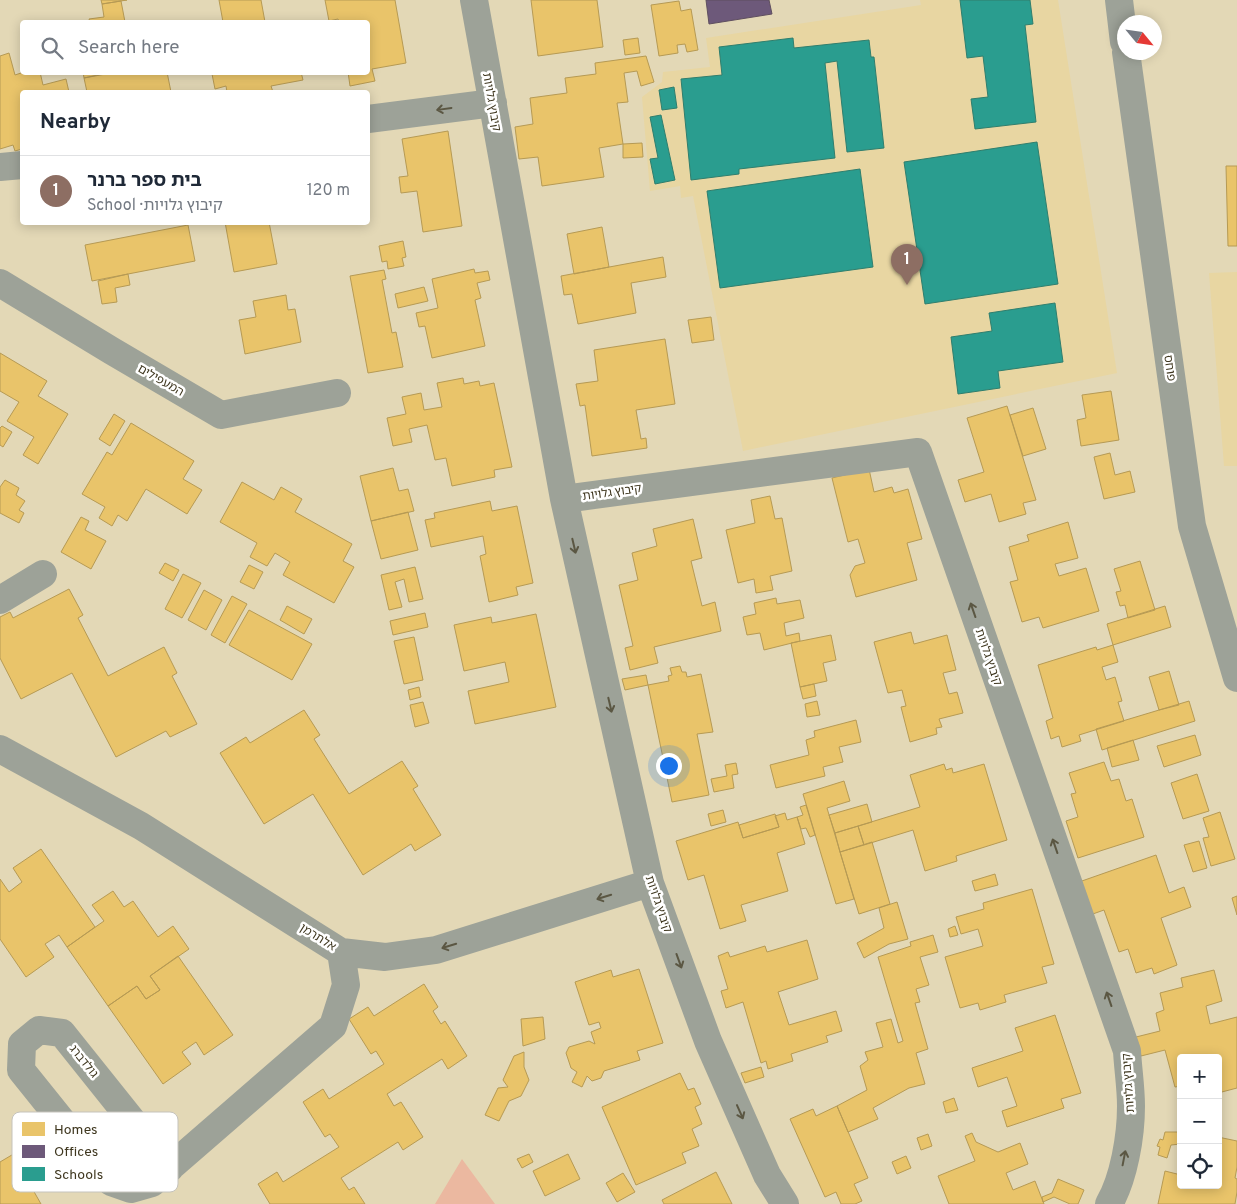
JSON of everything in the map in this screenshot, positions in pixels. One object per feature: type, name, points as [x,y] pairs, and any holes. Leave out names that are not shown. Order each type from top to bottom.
[{"type":"street","name":"קיבוץ גלויות","points":[[474,0],[564,498],[650,883],[708,1041],[767,1175],[785,1204]]},
{"type":"street","points":[[1119,0],[1121,15]]},
{"type":"street","name":"פוחס","points":[[1127,60],[1192,526],[1237,678]]},
{"type":"street","points":[[370,119],[492,102]]},
{"type":"street","points":[[0,167],[20,165]]},
{"type":"street","name":"המעפילים","points":[[0,283],[112,352],[222,415],[337,393]]},
{"type":"street","name":"קיבוץ גלויות","points":[[564,498],[918,452],[1127,1051],[1131,1104],[1130,1127],[1122,1167],[1109,1204]]},
{"type":"street","points":[[0,600],[43,574]]},
{"type":"street","name":"אלתרמן","points":[[6,761],[141,826],[341,952],[385,957],[436,950],[650,883]]},
{"type":"street","name":"גולדברג","points":[[178,1161],[333,1026],[346,985],[341,952]]},
{"type":"street","name":"גולדברג","points":[[55,1112],[21,1070],[22,1044],[40,1030],[62,1033],[125,1112]]},
{"type":"shaded area","points":[[920,0],[1058,0],[1117,373],[743,451],[693,196],[681,198],[680,186],[650,191],[642,97],[662,82],[663,72],[710,67],[706,38],[921,5]]},
{"type":"shaded area","points":[[1237,272],[1237,466],[1224,466],[1209,273]]},
{"type":"shaded area","points":[[462,1159],[495,1204],[435,1204]]},
{"type":"building: Homes","points":[[101,0],[127,0],[102,4]]},
{"type":"building: Homes","points":[[219,0],[261,0],[265,20],[223,20]]},
{"type":"building: Homes","points":[[325,0],[395,0],[406,63],[372,69],[375,81],[350,86],[348,75],[370,75],[370,20],[329,20]]},
{"type":"building: Homes","points":[[531,0],[597,0],[603,47],[538,56]]},
{"type":"building: Homes","points":[[121,1],[125,20],[89,20],[104,17],[102,4]]},
{"type":"building: Homes","points":[[679,1],[681,11],[691,9],[698,50],[687,52],[685,44],[677,45],[678,53],[659,56],[651,5]]},
{"type":"building: Homes","points":[[638,38],[640,53],[625,55],[623,40]]},
{"type":"building: Homes","points":[[9,53],[15,75],[20,73],[20,75],[41,75],[43,85],[66,79],[69,90],[20,90],[20,150],[15,151],[13,145],[0,149],[0,56]]},
{"type":"building: Homes","points":[[646,56],[654,82],[641,86],[637,71],[624,73],[628,102],[617,103],[623,144],[599,148],[604,177],[542,186],[538,157],[519,159],[515,127],[533,124],[530,98],[567,93],[565,78],[596,74],[595,63]]},
{"type":"building: Homes","points":[[84,75],[100,75],[84,78]]},
{"type":"building: Homes","points":[[98,75],[168,75],[171,90],[87,90],[84,78]]},
{"type":"building: Homes","points":[[212,75],[302,75],[303,80],[271,86],[272,90],[227,90],[226,86],[215,89]]},
{"type":"building: Homes","points":[[448,131],[462,226],[423,232],[417,191],[401,193],[399,177],[408,176],[402,139]]},
{"type":"building: Homes","points":[[642,143],[643,157],[623,158],[623,144]]},
{"type":"building: Homes","points":[[1226,166],[1237,166],[1237,246],[1228,246]]},
{"type":"building: Homes","points":[[188,225],[195,261],[92,281],[85,245]]},
{"type":"building: Homes","points":[[226,225],[270,225],[277,264],[234,272]]},
{"type":"building: Homes","points":[[602,227],[609,267],[574,274],[567,234]]},
{"type":"building: Homes","points":[[403,241],[406,257],[402,258],[404,266],[388,269],[387,261],[382,262],[379,246]]},
{"type":"building: Homes","points":[[663,257],[666,277],[631,283],[636,313],[578,324],[572,294],[564,295],[561,276]]},
{"type":"building: Homes","points":[[474,269],[475,273],[488,271],[490,280],[477,283],[481,298],[475,300],[485,346],[432,358],[425,326],[419,327],[416,313],[438,308],[432,279]]},
{"type":"building: Homes","points":[[384,270],[386,279],[382,280],[392,333],[396,332],[403,367],[368,373],[350,276]]},
{"type":"building: Homes","points":[[128,274],[130,285],[115,288],[117,302],[102,304],[98,281]]},
{"type":"building: Homes","points":[[424,287],[428,301],[398,308],[395,294]]},
{"type":"building: Homes","points":[[286,295],[288,310],[295,309],[301,342],[245,354],[239,320],[256,317],[253,301]]},
{"type":"building: Homes","points":[[711,317],[714,340],[692,343],[688,320]]},
{"type":"building: Homes","points":[[665,339],[675,404],[636,410],[641,439],[646,438],[647,448],[592,456],[585,405],[580,406],[576,384],[598,381],[594,350]]},
{"type":"building: Homes","points":[[0,353],[47,381],[38,396],[68,414],[38,464],[23,455],[34,437],[7,421],[19,402],[0,391]]},
{"type":"building: Homes","points":[[463,378],[464,384],[479,381],[480,386],[494,383],[512,467],[494,470],[495,477],[452,486],[446,458],[435,460],[427,425],[409,429],[412,442],[393,446],[387,418],[406,414],[402,397],[421,393],[424,410],[442,407],[437,383]]},
{"type":"building: Homes","points":[[1111,391],[1119,440],[1081,446],[1077,420],[1086,418],[1082,395]]},
{"type":"building: Homes","points":[[1007,406],[1036,500],[1023,503],[1026,514],[999,522],[991,494],[965,502],[958,480],[984,472],[967,418]]},
{"type":"building: Homes","points":[[1033,408],[1046,449],[1023,456],[1010,415]]},
{"type":"building: Homes","points":[[114,414],[125,421],[110,446],[99,439]]},
{"type":"building: Homes","points":[[131,423],[194,461],[183,479],[202,490],[187,514],[146,489],[127,521],[118,515],[112,526],[99,518],[105,507],[82,494],[107,452],[112,455]]},
{"type":"building: Homes","points":[[2,426],[12,432],[3,447],[0,445],[0,428]]},
{"type":"building: Homes","points":[[1110,453],[1115,475],[1130,471],[1135,492],[1104,499],[1094,457]]},
{"type":"building: Homes","points":[[393,468],[399,491],[408,489],[414,511],[371,521],[360,476]]},
{"type":"building: Homes","points":[[869,469],[874,492],[892,487],[894,493],[908,489],[922,539],[907,543],[917,580],[856,597],[850,575],[855,566],[865,563],[858,539],[848,542],[832,478]]},
{"type":"building: Homes","points":[[5,480],[19,488],[16,495],[25,501],[19,510],[24,513],[19,523],[0,513],[0,487]]},
{"type":"building: Homes","points":[[242,482],[274,500],[281,487],[302,499],[295,512],[352,544],[343,561],[354,567],[334,603],[283,575],[290,562],[275,553],[267,566],[250,557],[257,543],[220,522]]},
{"type":"building: Homes","points":[[770,496],[775,519],[782,518],[792,571],[770,576],[773,590],[756,593],[754,579],[738,583],[726,530],[755,523],[751,500]]},
{"type":"building: Homes","points":[[490,501],[492,511],[517,506],[533,583],[516,587],[518,595],[489,602],[480,556],[486,554],[483,536],[431,547],[425,520],[435,518],[434,513]]},
{"type":"building: Homes","points":[[408,512],[418,550],[381,559],[371,521]]},
{"type":"building: Homes","points":[[81,517],[89,521],[85,530],[106,541],[91,569],[61,552]]},
{"type":"building: Homes","points":[[693,519],[702,558],[691,561],[702,606],[715,602],[721,631],[654,647],[658,663],[630,670],[625,648],[633,646],[619,585],[638,580],[632,553],[657,546],[653,529]]},
{"type":"building: Homes","points":[[1068,522],[1078,558],[1055,564],[1059,576],[1086,568],[1099,611],[1043,628],[1039,617],[1022,622],[1010,582],[1018,580],[1009,547],[1029,541],[1027,535]]},
{"type":"building: Homes","points":[[1140,561],[1155,610],[1128,618],[1125,605],[1120,606],[1116,592],[1121,591],[1114,569]]},
{"type":"building: Homes","points":[[165,563],[179,570],[173,581],[159,573]]},
{"type":"building: Homes","points":[[249,565],[263,572],[254,589],[240,582]]},
{"type":"building: Homes","points":[[415,567],[423,599],[409,602],[404,579],[395,582],[402,607],[389,610],[381,575]]},
{"type":"building: Homes","points":[[183,574],[201,583],[182,618],[165,609]]},
{"type":"building: Homes","points":[[69,589],[83,615],[78,618],[108,676],[164,647],[177,673],[172,676],[197,724],[170,737],[166,731],[116,757],[72,673],[21,699],[0,658],[0,617],[10,612],[13,618]]},
{"type":"building: Homes","points":[[204,590],[222,600],[206,630],[188,620]]},
{"type":"building: Homes","points":[[232,596],[247,604],[225,643],[211,635]]},
{"type":"building: Homes","points":[[776,598],[777,604],[800,600],[804,618],[784,623],[786,636],[799,633],[800,641],[764,650],[760,633],[747,635],[743,617],[756,614],[754,603]]},
{"type":"building: Homes","points":[[287,606],[312,619],[304,634],[280,620]]},
{"type":"building: Homes","points":[[1165,606],[1171,627],[1113,645],[1107,624]]},
{"type":"building: Homes","points":[[249,610],[312,644],[292,680],[229,645]]},
{"type":"building: Homes","points":[[425,613],[428,627],[393,635],[390,621]]},
{"type":"building: Homes","points":[[536,614],[556,707],[475,724],[468,691],[509,682],[505,662],[464,671],[454,625],[491,617],[492,623]]},
{"type":"building: Homes","points":[[911,632],[914,644],[947,635],[956,670],[943,673],[949,694],[957,692],[963,713],[939,719],[942,727],[936,728],[937,734],[910,742],[901,707],[906,706],[902,690],[888,693],[874,642]]},
{"type":"building: Homes","points":[[831,635],[836,660],[823,663],[827,681],[800,687],[791,643]]},
{"type":"building: Homes","points":[[414,637],[423,680],[404,684],[394,641]]},
{"type":"building: Homes","points":[[1113,645],[1118,662],[1102,667],[1106,680],[1115,677],[1122,701],[1118,702],[1124,721],[1079,735],[1081,741],[1062,747],[1059,736],[1051,739],[1046,721],[1053,718],[1038,665],[1096,647],[1097,650]]},
{"type":"building: Homes","points":[[680,666],[682,672],[686,672],[687,677],[701,674],[713,732],[697,734],[709,795],[672,802],[648,685],[669,681],[668,676],[672,675],[670,668]]},
{"type":"building: Homes","points":[[1169,671],[1179,705],[1159,710],[1149,677]]},
{"type":"building: Homes","points":[[646,675],[648,685],[625,690],[622,679]]},
{"type":"building: Homes","points":[[814,684],[816,696],[803,699],[800,687]]},
{"type":"building: Homes","points":[[419,687],[421,697],[410,700],[408,690]]},
{"type":"building: Homes","points":[[817,701],[820,715],[807,717],[805,704]]},
{"type":"building: Homes","points":[[1189,701],[1195,721],[1102,750],[1096,729]]},
{"type":"building: Homes","points":[[423,702],[429,723],[415,727],[410,705]]},
{"type":"building: Homes","points":[[304,710],[320,735],[314,739],[349,794],[402,761],[418,786],[413,789],[441,835],[415,851],[411,844],[363,875],[313,794],[264,824],[220,753],[246,737],[250,743]]},
{"type":"building: Homes","points":[[856,720],[861,742],[839,747],[843,762],[823,767],[825,776],[776,788],[770,765],[809,755],[806,740],[815,737],[814,731]]},
{"type":"building: Homes","points":[[1195,735],[1201,755],[1164,767],[1157,746]]},
{"type":"building: Homes","points":[[1133,740],[1139,760],[1112,767],[1107,748]]},
{"type":"building: Homes","points":[[1104,762],[1111,781],[1119,779],[1126,801],[1132,799],[1144,837],[1078,858],[1066,821],[1078,817],[1071,794],[1076,793],[1069,773]]},
{"type":"building: Homes","points":[[736,763],[738,774],[732,775],[734,788],[714,792],[711,779],[727,776],[725,765]]},
{"type":"building: Homes","points":[[944,764],[946,770],[952,768],[953,773],[984,764],[1007,840],[956,856],[957,861],[925,871],[913,830],[864,845],[858,826],[920,807],[910,775]]},
{"type":"building: Homes","points":[[1197,774],[1209,811],[1183,819],[1171,783]]},
{"type":"building: Homes","points":[[844,781],[850,801],[827,808],[854,899],[836,904],[803,794]]},
{"type":"building: Homes","points":[[867,804],[872,822],[835,833],[829,815]]},
{"type":"building: Homes","points":[[806,805],[815,835],[810,837],[806,828],[801,829],[797,817],[803,815],[800,807]]},
{"type":"building: Homes","points":[[723,810],[726,822],[711,826],[708,814]]},
{"type":"building: Homes","points":[[1220,812],[1235,859],[1211,866],[1203,838],[1209,837],[1203,818]]},
{"type":"building: Homes","points":[[785,813],[787,820],[797,817],[805,844],[777,853],[788,891],[741,905],[746,921],[720,929],[704,875],[688,880],[676,841],[738,822],[743,838],[779,827],[775,816]]},
{"type":"building: Homes","points":[[775,814],[779,827],[743,838],[739,825]]},
{"type":"building: Homes","points":[[858,826],[864,845],[840,852],[835,833]]},
{"type":"building: Homes","points":[[1199,841],[1207,868],[1193,872],[1184,845]]},
{"type":"building: Homes","points":[[872,842],[890,904],[859,914],[840,852]]},
{"type":"building: Homes","points":[[41,849],[95,927],[67,947],[59,935],[45,944],[54,957],[26,977],[0,939],[0,879],[9,892],[22,882],[13,868]]},
{"type":"building: Homes","points":[[1156,855],[1169,893],[1184,887],[1191,907],[1161,918],[1177,965],[1154,974],[1152,968],[1136,973],[1128,949],[1119,952],[1104,910],[1090,915],[1079,882]]},
{"type":"building: Homes","points":[[995,874],[998,885],[975,891],[972,881]]},
{"type":"building: Homes","points":[[1032,889],[1054,964],[1042,967],[1047,983],[1004,995],[1006,1002],[980,1010],[978,1003],[960,1008],[945,957],[983,946],[978,929],[961,934],[956,917],[984,909],[983,903]]},
{"type":"building: Homes","points":[[113,891],[124,907],[133,901],[158,937],[173,926],[189,949],[150,976],[160,990],[146,999],[137,986],[108,1006],[67,947],[104,921],[92,905]]},
{"type":"building: Homes","points":[[1237,896],[1237,915],[1232,898]]},
{"type":"building: Homes","points":[[897,902],[908,939],[889,944],[864,958],[857,943],[884,928],[879,908]]},
{"type":"building: Homes","points":[[955,926],[958,935],[950,937],[948,929]]},
{"type":"building: Homes","points":[[933,935],[938,952],[920,957],[929,985],[916,989],[920,1002],[915,1003],[928,1049],[916,1053],[925,1084],[909,1088],[873,1108],[878,1119],[848,1132],[837,1106],[867,1090],[860,1066],[868,1060],[865,1052],[883,1047],[876,1023],[891,1019],[898,1043],[903,1041],[878,957],[911,946],[910,942]]},
{"type":"building: Homes","points":[[807,940],[818,979],[778,992],[789,1025],[836,1011],[842,1031],[826,1036],[828,1042],[791,1054],[793,1061],[768,1069],[766,1061],[761,1063],[743,1002],[726,1008],[721,991],[728,989],[718,956],[728,952],[730,957],[765,946],[767,952]]},
{"type":"building: Homes","points":[[178,956],[233,1035],[204,1055],[196,1042],[182,1052],[191,1064],[163,1084],[108,1006],[137,986],[146,999],[160,990],[150,976]]},
{"type":"building: Homes","points":[[639,969],[663,1043],[637,1051],[640,1060],[604,1071],[601,1078],[592,1081],[587,1076],[582,1087],[572,1082],[577,1072],[571,1068],[566,1053],[569,1047],[589,1041],[595,1044],[591,1032],[601,1028],[599,1022],[589,1025],[575,982],[611,970],[613,977]]},
{"type":"building: Homes","points":[[1214,970],[1222,1001],[1206,1006],[1210,1024],[1237,1017],[1237,1088],[1222,1092],[1222,1054],[1177,1054],[1177,1087],[1175,1087],[1165,1050],[1141,1056],[1136,1037],[1160,1031],[1156,1013],[1164,1010],[1160,993],[1183,987],[1181,978]]},
{"type":"building: Homes","points":[[424,984],[438,1007],[433,1011],[441,1024],[445,1021],[467,1056],[448,1069],[442,1059],[387,1094],[394,1106],[401,1102],[423,1137],[403,1150],[398,1142],[341,1178],[349,1190],[354,1187],[365,1204],[270,1204],[258,1184],[277,1172],[283,1182],[339,1147],[330,1134],[325,1137],[303,1102],[323,1089],[329,1099],[384,1064],[376,1051],[371,1054],[349,1019],[368,1007],[374,1016]]},
{"type":"building: Homes","points":[[1055,1015],[1081,1093],[1061,1099],[1064,1108],[1007,1127],[1002,1111],[1017,1106],[1007,1077],[978,1087],[972,1068],[1023,1051],[1015,1028]]},
{"type":"building: Homes","points":[[543,1017],[545,1039],[523,1046],[521,1019]]},
{"type":"building: Homes","points":[[524,1052],[524,1067],[529,1080],[521,1096],[509,1101],[499,1121],[485,1115],[498,1088],[508,1087],[503,1080],[514,1056]]},
{"type":"building: Homes","points":[[761,1067],[764,1077],[745,1083],[741,1073]]},
{"type":"building: Homes","points":[[680,1073],[688,1090],[694,1088],[701,1104],[695,1107],[702,1124],[692,1129],[699,1146],[682,1153],[686,1163],[636,1185],[602,1107]]},
{"type":"building: Homes","points":[[954,1098],[958,1110],[946,1113],[943,1102]]},
{"type":"building: Homes","points":[[837,1106],[868,1178],[854,1184],[862,1201],[855,1204],[841,1204],[836,1192],[825,1197],[790,1119],[813,1109],[816,1116]]},
{"type":"building: Homes","points":[[1165,1132],[1177,1132],[1177,1144],[1171,1145],[1167,1158],[1158,1155],[1160,1147],[1157,1146],[1160,1139],[1163,1140]]},
{"type":"building: Homes","points":[[972,1133],[976,1142],[998,1152],[1020,1143],[1028,1164],[1006,1173],[1013,1190],[1035,1181],[1044,1204],[949,1204],[938,1176],[975,1161],[965,1136]]},
{"type":"building: Homes","points":[[928,1134],[932,1146],[921,1150],[917,1138]]},
{"type":"building: Homes","points":[[1222,1138],[1237,1141],[1235,1178],[1237,1179],[1237,1192],[1235,1204],[1158,1204],[1165,1171],[1177,1174],[1177,1189],[1222,1189]]},
{"type":"building: Homes","points":[[529,1154],[533,1162],[522,1168],[517,1159]]},
{"type":"building: Homes","points":[[568,1154],[580,1179],[545,1196],[533,1171]]},
{"type":"building: Homes","points":[[12,1155],[12,1192],[34,1192],[41,1204],[0,1204],[0,1162]]},
{"type":"building: Homes","points":[[906,1156],[911,1168],[897,1174],[892,1162]]},
{"type":"building: Homes","points":[[716,1172],[732,1204],[664,1204],[662,1200]]},
{"type":"building: Homes","points":[[623,1173],[635,1192],[617,1202],[606,1183]]},
{"type":"building: Homes","points":[[1058,1179],[1084,1190],[1078,1204],[1070,1204],[1054,1197],[1043,1202],[1042,1197],[1052,1193]]},
{"type":"building: Offices","points":[[706,0],[769,0],[772,14],[709,24]]},
{"type":"building: Schools","points":[[960,0],[1030,0],[1033,24],[1025,25],[1036,122],[975,129],[971,99],[988,97],[983,56],[967,58]]},
{"type":"building: Schools","points":[[793,38],[794,48],[869,40],[871,57],[874,57],[884,148],[847,152],[837,61],[825,63],[835,158],[739,169],[739,174],[691,180],[681,79],[722,75],[719,47]]},
{"type":"building: Schools","points":[[674,87],[677,108],[662,110],[659,90]]},
{"type":"building: Schools","points":[[661,115],[675,180],[655,184],[650,159],[658,158],[650,117]]},
{"type":"building: Schools","points":[[1037,142],[1058,284],[925,304],[904,162]]},
{"type":"building: Schools","points":[[860,169],[873,267],[720,288],[707,191]]},
{"type":"building: Schools","points":[[1055,303],[1063,362],[998,371],[1000,388],[958,394],[951,337],[992,331],[989,313]]},
{"type":"place","name":"בית ספר ברנר","points":[[907,285]]}]
